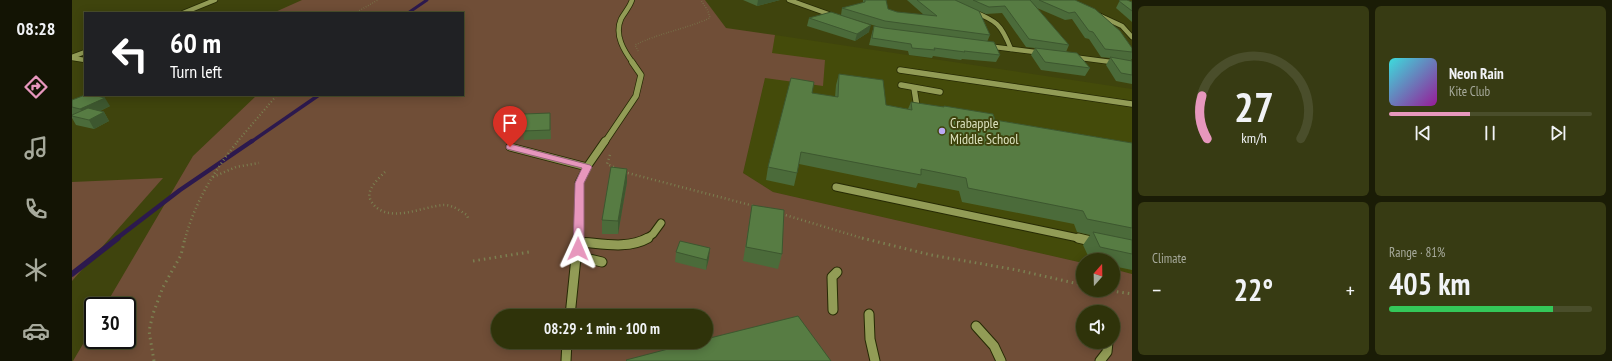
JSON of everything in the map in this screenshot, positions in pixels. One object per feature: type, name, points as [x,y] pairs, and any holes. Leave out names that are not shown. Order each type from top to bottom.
[{"type":"street","points":[[185,12],[215,0]]},
{"type":"street","points":[[571,309],[578,256],[579,183],[587,167],[636,96],[641,75],[621,45],[619,36],[619,24],[631,5],[632,0]]},
{"type":"street","points":[[789,0],[839,18]]},
{"type":"street","points":[[966,9],[997,22],[1002,28],[1011,49]]},
{"type":"street","points":[[1092,12],[1122,26],[1132,37]]},
{"type":"street","points":[[980,45],[1049,54]]},
{"type":"street","points":[[72,57],[84,52]]},
{"type":"street","points":[[1064,56],[1132,65]]},
{"type":"street","points":[[72,57],[84,60]]},
{"type":"street","points":[[900,70],[1132,104]]},
{"type":"street","points":[[901,85],[940,92]]},
{"type":"street","points":[[914,88],[917,107],[924,109]]},
{"type":"street","points":[[510,147],[587,167]]},
{"type":"street","points":[[836,187],[1101,243]]},
{"type":"street","points":[[578,242],[632,244],[640,242],[653,234],[661,223]]},
{"type":"street","points":[[578,256],[602,262]]},
{"type":"street","points":[[833,310],[832,277],[837,272]]},
{"type":"street","points":[[869,314],[871,345],[875,361]]},
{"type":"street","points":[[976,326],[994,346],[1001,361]]},
{"type":"street","points":[[566,361],[567,349]]},
{"type":"street","points":[[1100,361],[1107,355],[1108,349]]},
{"type":"path","points":[[357,12],[378,0]]},
{"type":"path","points":[[635,44],[652,36],[699,24],[710,18],[708,10],[701,0]]},
{"type":"path","points":[[154,361],[149,331],[153,314],[163,287],[181,255],[190,221],[218,166],[243,134],[276,96]]},
{"type":"path","points":[[213,177],[236,167],[259,163]]},
{"type":"path","points":[[607,164],[623,171],[660,182],[757,207]]},
{"type":"path","points":[[385,172],[373,185],[369,195],[370,200],[381,211],[393,213],[446,205],[467,215],[468,218]]},
{"type":"path","points":[[779,213],[877,243],[931,255],[1016,270],[1076,283]]},
{"type":"path","points":[[473,261],[529,252]]},
{"type":"path","points":[[1120,292],[1132,294]]},
{"type":"shaded area","points":[[302,0],[705,0],[726,28],[775,35],[772,53],[825,60],[823,86],[765,78],[743,173],[773,192],[1076,261],[1076,297],[1120,297],[1120,271],[1132,274],[1132,361],[73,361],[84,342],[84,349],[136,349],[136,297],[110,297],[193,156],[256,96],[464,96],[464,12],[275,12]]},
{"type":"shaded area","name":"Crabapple Middle School","points":[[775,35],[1132,89],[1132,274],[1120,271],[1120,253],[1076,253],[1076,261],[773,192],[743,173]]},
{"type":"shaded area","points":[[163,178],[72,281],[72,182]]},
{"type":"building","points":[[865,0],[886,0],[888,9],[897,12],[937,16],[917,0],[955,0],[979,11],[990,35],[885,21],[842,8],[865,2]]},
{"type":"building","points":[[973,0],[1030,0],[1069,45],[1029,39],[1005,6],[989,7]]},
{"type":"building","points":[[1039,0],[1075,0],[1095,9],[1120,31],[1132,48],[1132,52],[1105,49],[1093,32],[1089,31],[1075,12],[1069,13]]},
{"type":"building","points":[[1119,1],[1132,2],[1132,11]]},
{"type":"building","points":[[831,12],[871,25],[857,34],[809,18]]},
{"type":"building","points":[[874,26],[994,42],[1000,55],[934,48],[935,50],[912,48],[911,44],[872,38]]},
{"type":"building","points":[[1035,48],[1077,53],[1090,68],[1045,62]]},
{"type":"building","points":[[1110,57],[1132,61],[1132,75],[1121,73]]},
{"type":"building","points":[[839,74],[883,80],[886,105],[912,110],[911,102],[944,106],[993,114],[995,120],[1132,143],[1132,228],[1087,219],[1083,211],[968,188],[966,178],[921,169],[921,175],[801,152],[797,173],[768,167],[791,78],[814,82],[812,93],[838,97]]},
{"type":"building","points":[[84,95],[105,98],[80,109],[72,107],[72,100]]},
{"type":"building","points":[[88,108],[104,112],[89,120],[72,116],[72,115]]},
{"type":"building","points":[[550,113],[550,130],[523,131],[524,114]]},
{"type":"building","points":[[611,167],[627,169],[618,221],[602,220]]},
{"type":"building","points":[[752,205],[784,210],[782,254],[746,247]]},
{"type":"building","points":[[1093,232],[1132,240],[1132,254],[1100,247]]},
{"type":"building","points":[[680,241],[710,248],[707,260],[676,252]]},
{"type":"building","points":[[798,316],[831,361],[626,360],[668,349],[713,349],[713,337]]},
{"type":"waterway","points":[[409,12],[427,0]]},
{"type":"waterway","points":[[251,142],[318,96]]},
{"type":"waterway","points":[[116,239],[180,190],[252,141]]},
{"type":"waterway","points":[[72,274],[118,238]]},
{"type":"place","name":"Crabapple Middle School","points":[[942,131]]},
{"type":"route","points":[[510,147],[587,167],[579,183],[578,249]]}]
